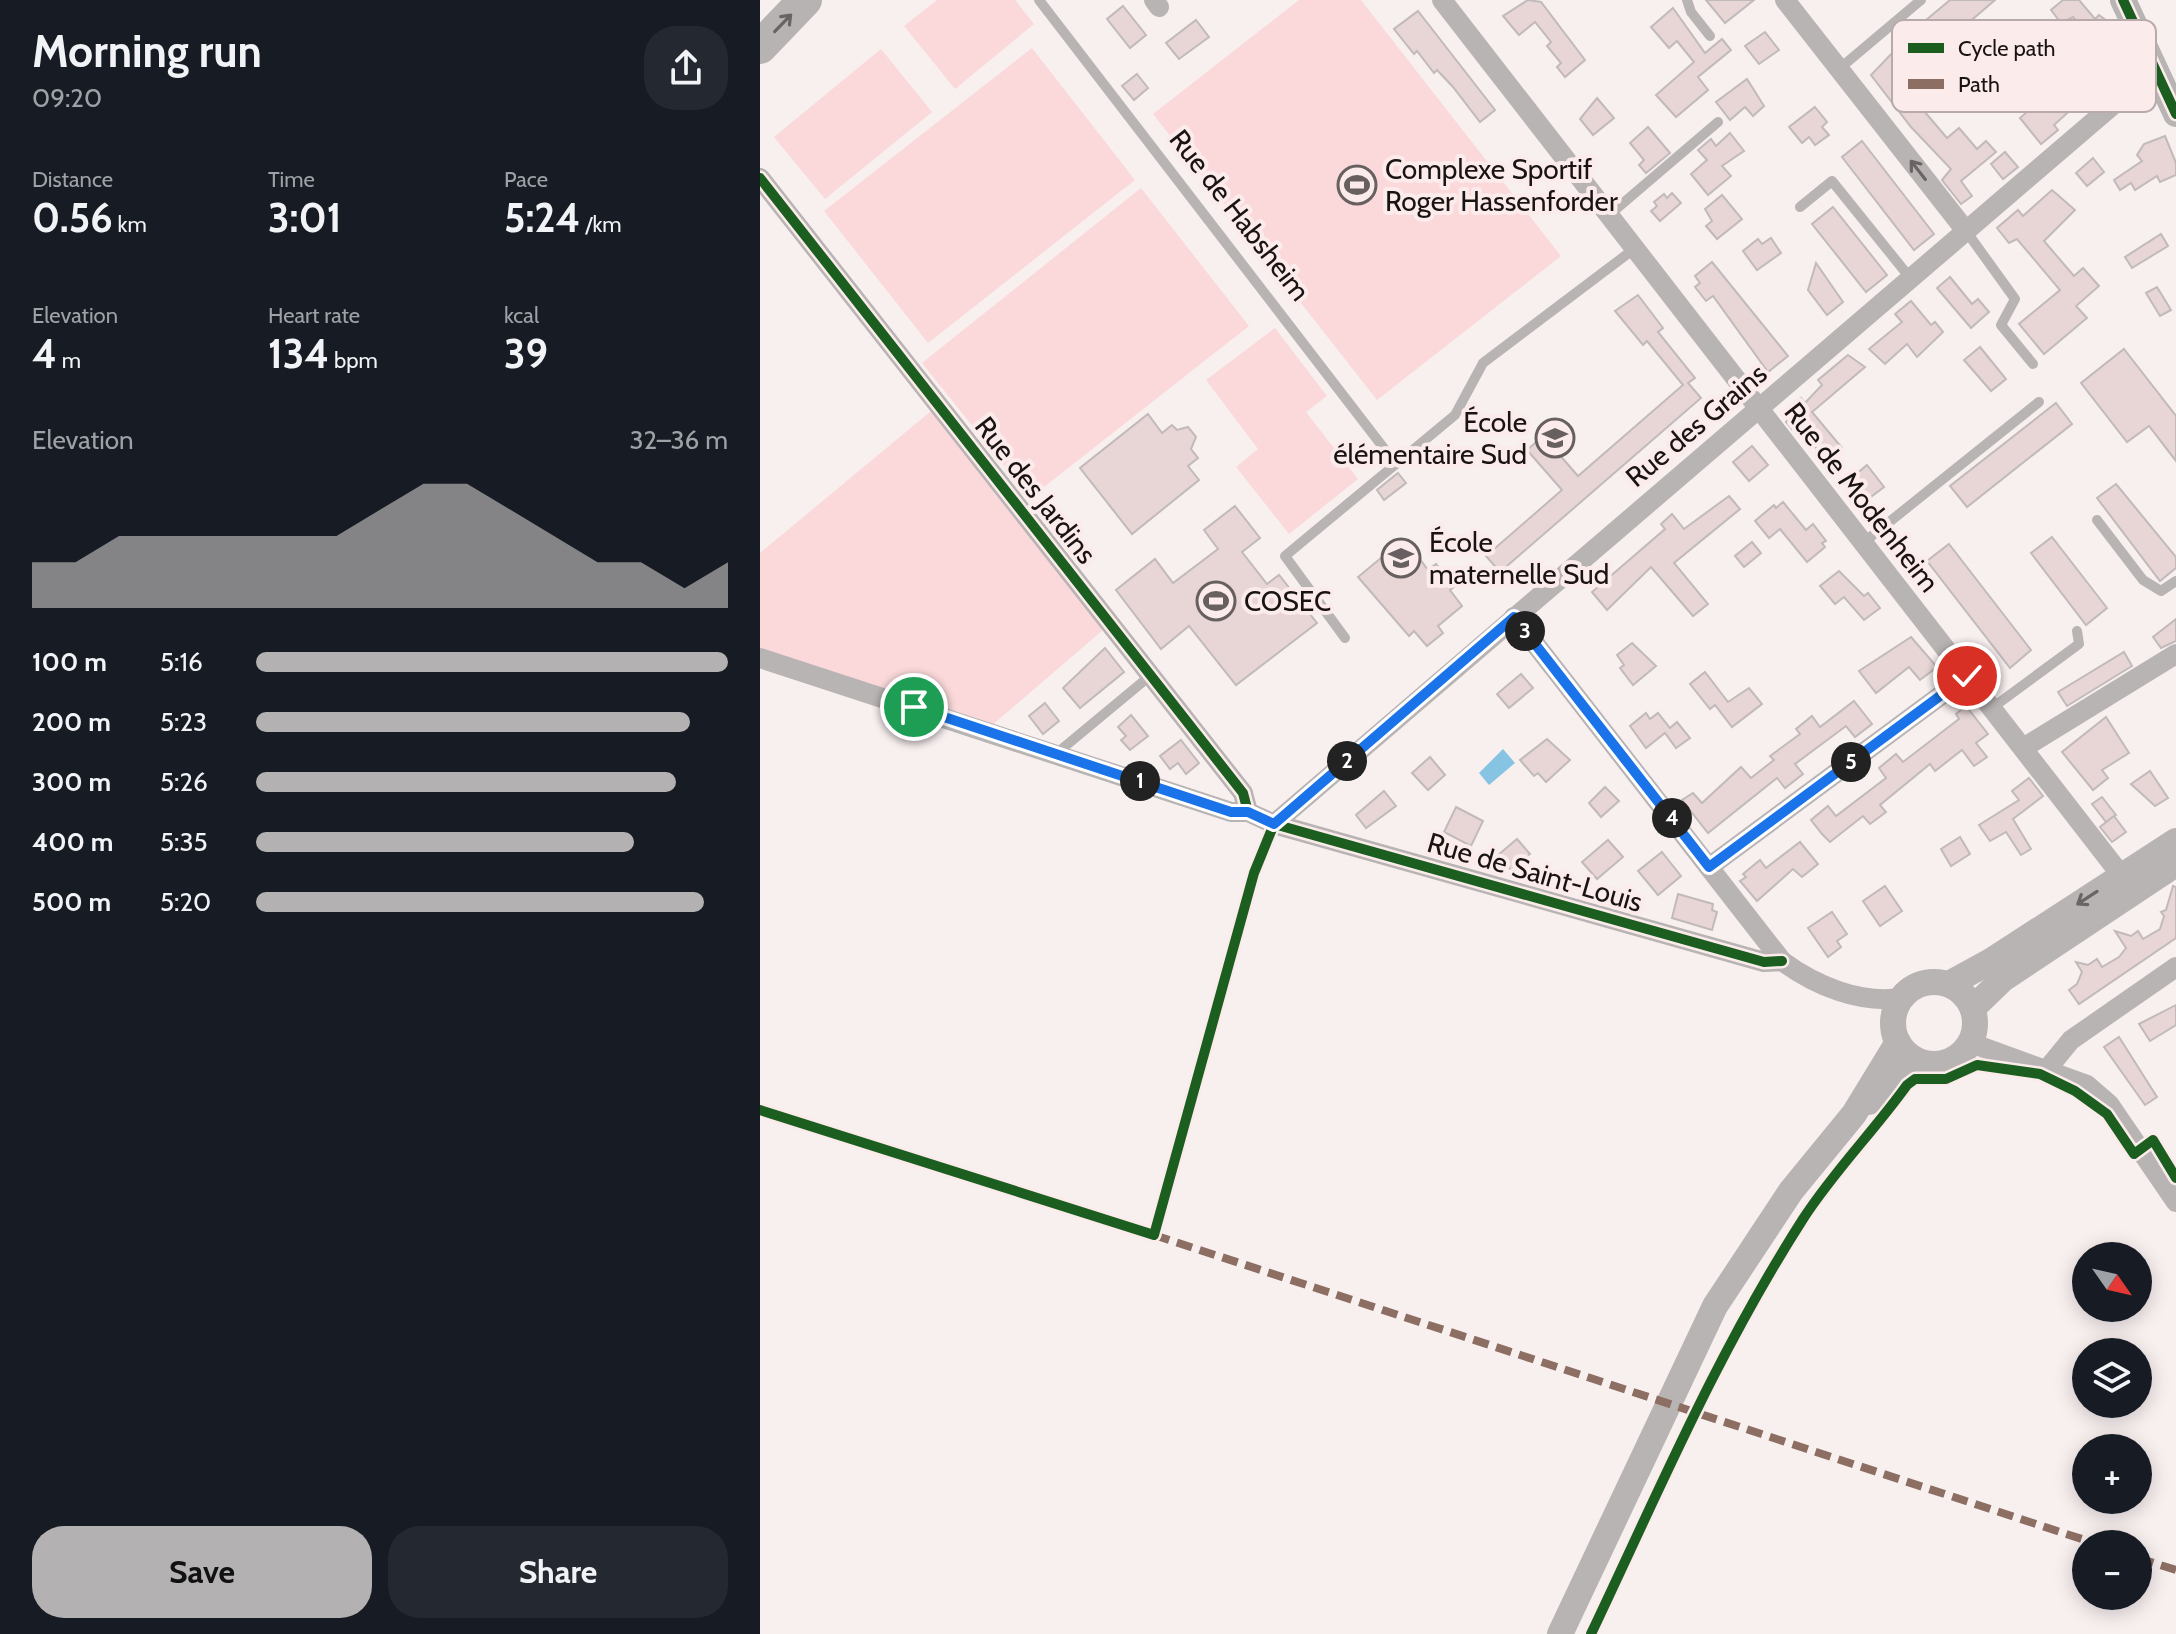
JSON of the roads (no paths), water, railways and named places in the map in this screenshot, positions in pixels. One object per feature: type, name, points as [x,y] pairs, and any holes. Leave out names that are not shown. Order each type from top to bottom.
[{"type":"highway","points":[[760,47],[805,0]]},
{"type":"main road","points":[[2123,0],[2133,20]]},
{"type":"main road","points":[[2156,69],[2176,114]]},
{"type":"main road","points":[[1973,1008],[2003,979],[2176,841]]},
{"type":"main road","points":[[1854,1114],[1893,1014],[1918,985],[1949,984],[2127,883],[2176,864]]},
{"type":"main road","points":[[1560,1634],[1715,1306],[1791,1191],[1854,1114],[1918,1061],[1942,1064],[1954,1060],[1971,1043],[1975,1031],[1973,1008],[1963,993],[1949,984]]},
{"type":"main road","points":[[1893,1014],[1918,1061]]},
{"type":"street","name":"Rue de Modenheim","points":[[1442,0],[2127,883]]},
{"type":"street","points":[[1785,0],[1966,231]]},
{"type":"street","name":"Rue des Grains","points":[[2156,79],[2160,77]]},
{"type":"street","name":"Rue des Grains","points":[[1274,824],[2105,112]]},
{"type":"street","name":"Rue des Jardins","points":[[760,178],[1243,793],[1248,812]]},
{"type":"street","points":[[1514,617],[1782,961],[1803,976],[1893,1014]]},
{"type":"street","points":[[2023,748],[2176,654]]},
{"type":"street","points":[[760,658],[1231,812],[1248,812],[1274,824]]},
{"type":"street","points":[[1709,867],[1967,676]]},
{"type":"street","name":"Rue de Saint-Louis","points":[[1274,824],[1764,962],[1782,961]]},
{"type":"street","points":[[2048,1068],[2071,1040],[2176,967]]},
{"type":"street","points":[[1971,1043],[2048,1068],[2087,1085],[2109,1104],[2173,1191]]},
{"type":"lane","name":"Rue de Habsheim","points":[[1039,0],[1396,464]]},
{"type":"lane","points":[[1687,0],[1691,12],[1710,36]]},
{"type":"lane","points":[[1897,20],[1921,0]]},
{"type":"lane","points":[[1839,69],[1892,24]]},
{"type":"lane","points":[[1608,216],[1641,191],[1718,122]]},
{"type":"lane","points":[[1800,207],[1832,181],[1911,279]]},
{"type":"lane","points":[[1966,231],[2015,299],[2001,325],[2033,364]]},
{"type":"lane","points":[[1345,638],[1285,556],[1455,415],[1483,363],[1634,249]]},
{"type":"lane","points":[[1863,543],[2039,402]]},
{"type":"lane","points":[[2097,520],[2143,580],[2161,591],[2176,581]]},
{"type":"lane","points":[[1992,708],[2079,644],[2077,631]]},
{"type":"lane","points":[[1057,753],[1151,675]]},
{"type":"water","points":[[1503,749],[1515,763],[1489,785],[1479,773]]},
{"type":"place","name":"Complexe Sportif Roger Hassenforder","points":[[1357,185]]},
{"type":"place","name":"École élémentaire Sud","points":[[1555,438]]},
{"type":"place","name":"École maternelle Sud","points":[[1401,558]]},
{"type":"place","name":"COSEC","points":[[1216,601]]}]
